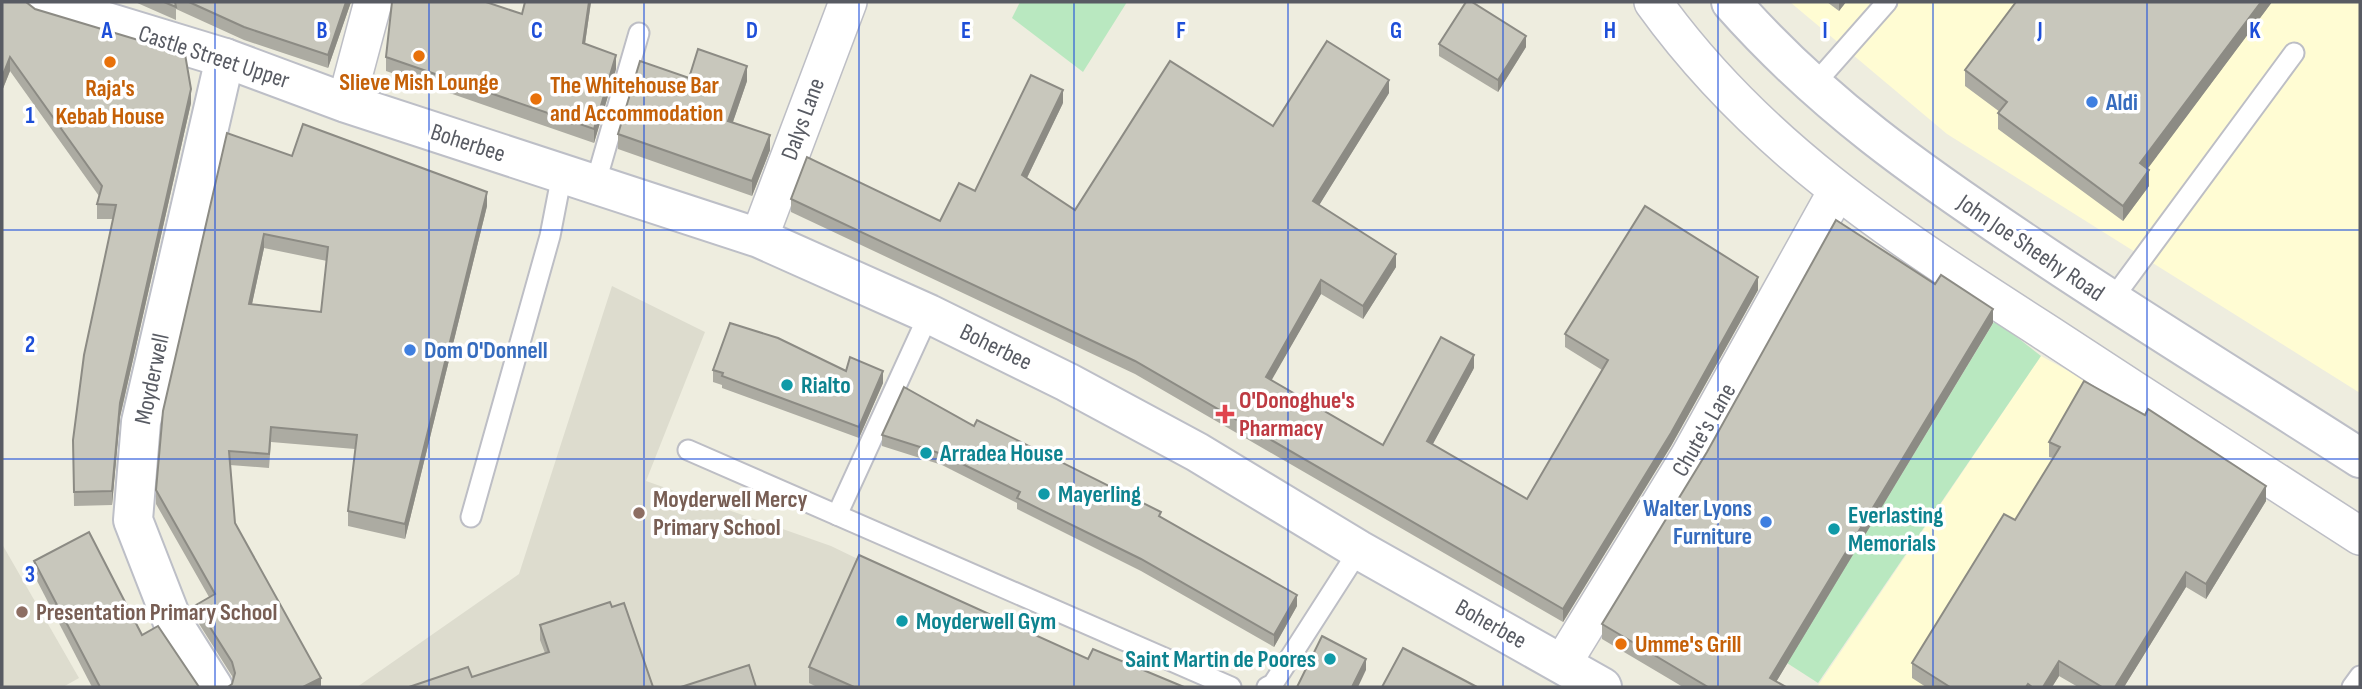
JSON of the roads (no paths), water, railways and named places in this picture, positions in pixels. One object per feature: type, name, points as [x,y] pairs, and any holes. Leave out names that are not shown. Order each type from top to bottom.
[{"type":"main road","name":"John Joe Sheehy Road","points":[[1731,2],[1812,87],[1918,172],[2111,301],[2360,458]]},
{"type":"main road","name":"Castle Street Upper","points":[[56,5],[225,58],[346,103]]},
{"type":"main road","name":"Moyderwell","points":[[213,687],[174,625],[133,520],[141,422],[225,58]]},
{"type":"main road","name":"Boherbee","points":[[346,103],[759,238],[929,314],[1067,382],[1185,446],[1359,550],[1602,687]]},
{"type":"street","points":[[346,103],[373,2]]},
{"type":"street","name":"Dalys Lane","points":[[759,238],[848,2]]},
{"type":"street","points":[[1653,2],[1690,53],[1750,117],[1837,191],[1913,247],[2360,536]]},
{"type":"street","name":"Chute's Lane","points":[[1562,664],[1689,457],[1837,191]]},
{"type":"lane","points":[[1812,87],[1887,2]]},
{"type":"lane","points":[[471,517],[550,236],[578,180],[639,33]]},
{"type":"lane","points":[[2111,301],[2294,53]]},
{"type":"lane","points":[[837,515],[929,314]]},
{"type":"lane","points":[[688,450],[1231,687]]},
{"type":"lane","points":[[1267,687],[1273,684],[1359,550]]},
{"type":"lane","points":[[2353,687],[2360,676]]},
{"type":"place","name":"Slieve Mish Lounge","points":[[419,56]]},
{"type":"place","name":"Raja's Kebab House","points":[[110,62]]},
{"type":"place","name":"The Whitehouse Bar and Accommodation","points":[[536,99]]},
{"type":"place","name":"Aldi","points":[[2092,102]]},
{"type":"place","name":"Dom O'Donnell","points":[[410,350]]},
{"type":"place","name":"Rialto","points":[[787,385]]},
{"type":"place","name":"O'Donoghue's Pharmacy","points":[[1225,414]]},
{"type":"place","name":"Arradea House","points":[[926,453]]},
{"type":"place","name":"Mayerling","points":[[1044,494]]},
{"type":"place","name":"Moyderwell Mercy Primary School","points":[[639,513]]},
{"type":"place","name":"Walter Lyons Furniture","points":[[1766,522]]},
{"type":"place","name":"Everlasting Memorials","points":[[1834,529]]},
{"type":"place","name":"Presentation Primary School","points":[[22,612]]},
{"type":"place","name":"Moyderwell Gym","points":[[902,621]]},
{"type":"place","name":"Umme's Grill","points":[[1621,644]]},
{"type":"place","name":"Saint Martin de Poores","points":[[1330,659]]}]
